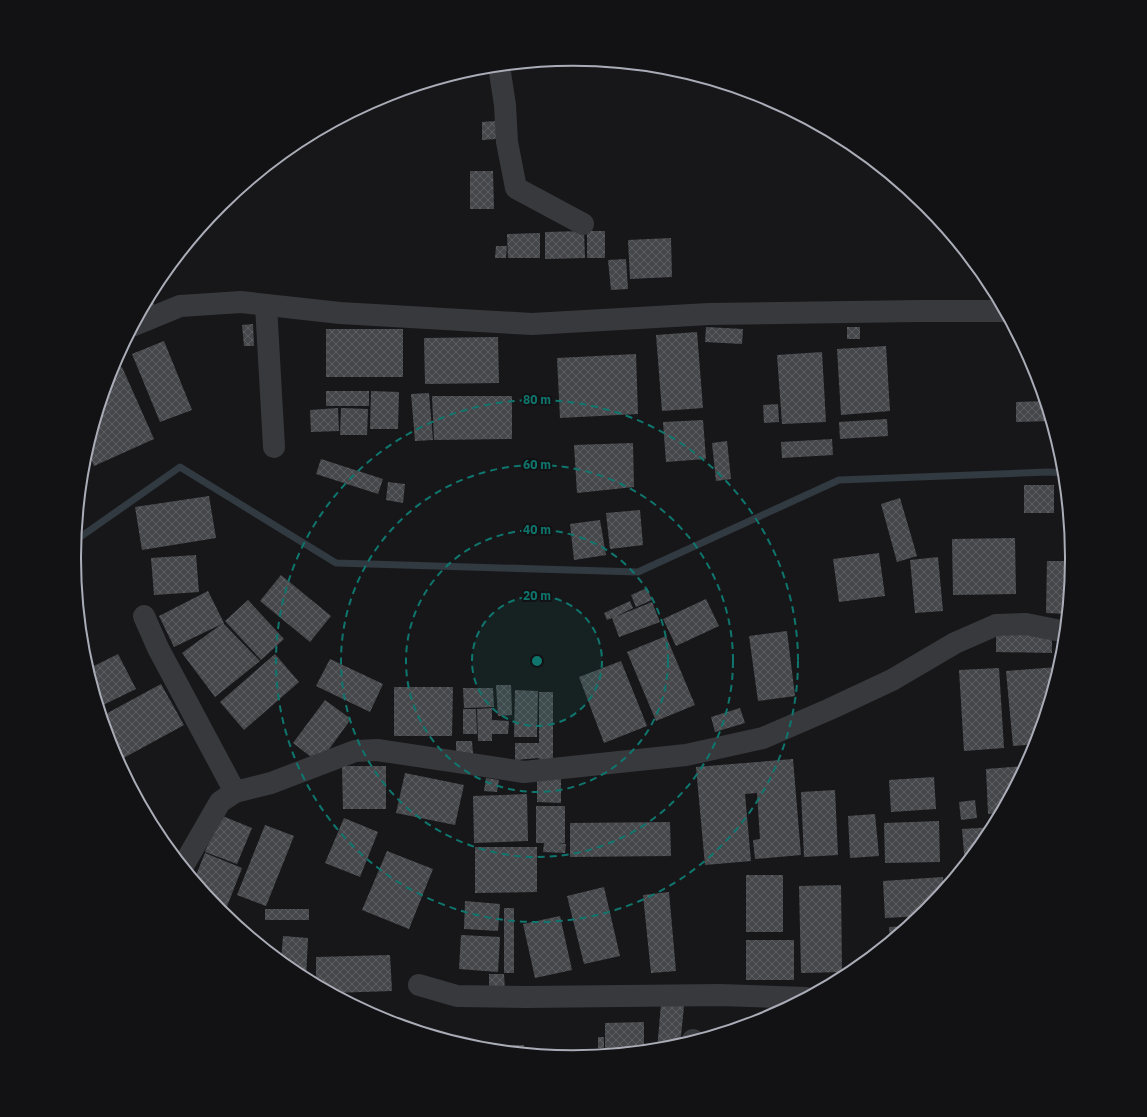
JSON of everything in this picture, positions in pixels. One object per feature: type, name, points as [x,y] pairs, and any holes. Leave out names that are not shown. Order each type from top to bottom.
[{"type":"street","points":[[500,71],[505,105],[507,142],[516,188],[583,224]]},
{"type":"street","points":[[142,322],[180,306],[241,302],[340,313],[532,324],[709,314],[999,311]]},
{"type":"street","points":[[266,305],[274,447]]},
{"type":"street","points":[[144,616],[158,648],[235,792]]},
{"type":"street","points":[[186,861],[220,802],[235,792],[271,783],[355,752],[377,750],[524,772],[686,755],[763,738],[892,680],[954,643],[996,625],[1026,624],[1061,631]]},
{"type":"street","points":[[418,985],[457,996],[526,997],[720,995],[796,998]]},
{"type":"building","points":[[496,121],[496,139],[482,140],[482,122]]},
{"type":"building","points":[[470,171],[493,171],[494,209],[470,209]]},
{"type":"building","points":[[584,231],[585,258],[545,259],[545,232]]},
{"type":"building","points":[[587,231],[605,231],[605,258],[587,258]]},
{"type":"building","points":[[540,233],[540,258],[508,258],[507,234]]},
{"type":"building","points":[[671,238],[672,277],[630,279],[628,240]]},
{"type":"building","points":[[496,246],[507,246],[506,258],[495,258]]},
{"type":"building","points":[[626,259],[628,289],[611,290],[608,260]]},
{"type":"building","points":[[154,302],[154,310],[148,310]]},
{"type":"building","points":[[253,324],[254,346],[244,346],[242,325]]},
{"type":"building","points":[[706,327],[743,329],[742,344],[705,342]]},
{"type":"building","points":[[847,327],[860,327],[860,339],[847,339]]},
{"type":"building","points":[[326,329],[403,329],[403,377],[326,377]]},
{"type":"building","points":[[697,332],[703,408],[662,411],[656,335]]},
{"type":"building","points":[[498,337],[499,383],[425,384],[424,338]]},
{"type":"building","points":[[164,341],[192,410],[160,422],[132,354]]},
{"type":"building","points":[[886,346],[890,411],[841,415],[837,349]]},
{"type":"building","points":[[822,352],[826,422],[782,424],[777,355]]},
{"type":"building","points":[[636,354],[638,414],[560,418],[557,358]]},
{"type":"building","points":[[122,367],[154,439],[94,466],[91,459],[107,400],[119,368]]},
{"type":"building","points":[[326,391],[369,391],[369,406],[326,406]]},
{"type":"building","points":[[371,391],[399,392],[398,429],[370,429]]},
{"type":"building","points":[[429,393],[433,440],[415,441],[411,394]]},
{"type":"building","points":[[432,396],[512,396],[512,439],[434,440]]},
{"type":"building","points":[[1040,401],[1046,421],[1016,422],[1016,402]]},
{"type":"building","points":[[778,404],[779,422],[764,423],[763,405]]},
{"type":"building","points":[[338,408],[339,431],[311,432],[310,410]]},
{"type":"building","points":[[341,408],[368,409],[367,435],[340,435]]},
{"type":"building","points":[[887,419],[888,436],[840,439],[839,422]]},
{"type":"building","points":[[703,420],[706,459],[666,462],[663,422]]},
{"type":"building","points":[[832,439],[833,455],[782,458],[781,442]]},
{"type":"building","points":[[727,441],[731,479],[716,481],[712,443]]},
{"type":"building","points":[[633,443],[634,487],[577,493],[574,445]]},
{"type":"building","points":[[321,459],[383,479],[378,494],[316,474]]},
{"type":"building","points":[[388,482],[405,484],[403,503],[386,500]]},
{"type":"building","points":[[1024,485],[1054,485],[1054,513],[1024,513]]},
{"type":"building","points":[[209,496],[216,538],[142,550],[135,507]]},
{"type":"building","points":[[900,498],[917,556],[897,562],[881,504]]},
{"type":"building","points":[[640,510],[643,545],[610,549],[606,513]]},
{"type":"building","points":[[600,520],[606,555],[574,560],[570,524]]},
{"type":"building","points":[[1015,538],[1016,594],[953,595],[952,539]]},
{"type":"building","points":[[879,553],[885,596],[839,602],[833,559]]},
{"type":"building","points":[[196,555],[199,592],[154,595],[151,558]]},
{"type":"building","points":[[938,557],[943,611],[915,613],[910,560]]},
{"type":"building","points":[[1047,561],[1066,561],[1063,614],[1046,613]]},
{"type":"building","points":[[281,575],[331,616],[310,642],[260,601]]},
{"type":"building","points":[[647,588],[652,600],[636,607],[631,595]]},
{"type":"building","points":[[208,591],[224,623],[174,647],[159,616]]},
{"type":"building","points":[[706,599],[719,626],[676,646],[663,619]]},
{"type":"building","points":[[248,600],[284,639],[261,660],[225,621]]},
{"type":"building","points":[[630,601],[633,608],[615,617],[652,602],[660,622],[619,637],[612,618],[607,620],[604,613]]},
{"type":"building","points":[[223,623],[260,661],[215,697],[182,653]]},
{"type":"building","points":[[787,631],[795,696],[758,701],[749,636]]},
{"type":"building","points":[[996,632],[1052,633],[1052,653],[996,652]]},
{"type":"building","points":[[666,636],[695,705],[656,721],[627,652]]},
{"type":"building","points":[[118,654],[136,689],[103,705],[93,667]]},
{"type":"building","points":[[275,654],[299,682],[244,730],[220,702]]},
{"type":"building","points":[[330,659],[383,684],[370,712],[316,686]]},
{"type":"building","points":[[621,661],[647,726],[604,743],[579,677]]},
{"type":"building","points":[[1054,667],[1040,717],[1030,745],[1013,746],[1006,671]]},
{"type":"building","points":[[999,668],[1004,748],[964,751],[959,670]]},
{"type":"building","points":[[161,684],[184,725],[123,758],[106,714]]},
{"type":"building","points":[[496,685],[511,685],[512,715],[498,716]]},
{"type":"building","points":[[394,687],[453,687],[452,736],[394,736]]},
{"type":"building","points":[[463,688],[493,688],[494,707],[464,708]]},
{"type":"building","points":[[515,690],[538,691],[537,737],[514,737]]},
{"type":"building","points":[[539,692],[553,692],[553,760],[540,761],[539,758],[515,760],[515,743],[539,743]]},
{"type":"building","points":[[325,700],[351,719],[319,763],[293,743]]},
{"type":"building","points":[[492,708],[492,720],[509,721],[508,734],[492,734],[492,741],[478,741],[477,709]]},
{"type":"building","points":[[740,708],[745,723],[715,732],[711,717]]},
{"type":"building","points":[[463,709],[476,709],[477,734],[463,734]]},
{"type":"building","points":[[456,741],[472,741],[473,754],[456,754]]},
{"type":"building","points":[[793,759],[801,855],[755,859],[753,840],[760,839],[757,793],[745,794],[751,861],[705,865],[696,767]]},
{"type":"building","points":[[342,766],[386,766],[386,809],[343,809]]},
{"type":"building","points":[[1020,766],[995,813],[988,814],[986,769]]},
{"type":"building","points":[[405,773],[464,785],[455,825],[396,813]]},
{"type":"building","points":[[934,777],[936,809],[891,812],[889,780]]},
{"type":"building","points":[[486,778],[499,780],[497,792],[484,791]]},
{"type":"building","points":[[537,778],[561,779],[561,803],[537,802]]},
{"type":"building","points":[[835,790],[838,855],[804,857],[801,792]]},
{"type":"building","points":[[527,794],[528,841],[474,843],[473,796]]},
{"type":"building","points":[[975,800],[977,818],[961,820],[959,802]]},
{"type":"building","points":[[536,806],[565,806],[565,843],[558,843],[566,844],[565,853],[543,852],[544,843],[536,843]]},
{"type":"building","points":[[875,814],[879,856],[850,858],[848,816]]},
{"type":"building","points":[[220,815],[252,828],[237,864],[205,852]]},
{"type":"building","points":[[344,818],[378,832],[360,877],[325,863]]},
{"type":"building","points":[[939,821],[940,862],[885,863],[884,823]]},
{"type":"building","points":[[670,822],[671,856],[570,857],[570,823]]},
{"type":"building","points":[[265,825],[294,836],[266,906],[237,895]]},
{"type":"building","points":[[986,828],[964,857],[962,829]]},
{"type":"building","points":[[475,847],[537,847],[537,892],[475,893]]},
{"type":"building","points":[[387,851],[433,869],[409,929],[362,910]]},
{"type":"building","points":[[205,853],[242,868],[226,908],[196,875]]},
{"type":"building","points":[[746,875],[783,875],[783,932],[746,932]]},
{"type":"building","points":[[943,877],[943,884],[912,917],[885,918],[883,881]]},
{"type":"building","points":[[841,885],[842,971],[841,972],[801,973],[799,886]]},
{"type":"building","points":[[604,887],[620,956],[584,964],[567,896]]},
{"type":"building","points":[[669,892],[676,971],[651,973],[643,895]]},
{"type":"building","points":[[465,901],[500,904],[498,931],[464,929]]},
{"type":"building","points":[[504,908],[514,908],[514,973],[504,973]]},
{"type":"building","points":[[265,909],[309,909],[309,920],[265,920]]},
{"type":"building","points":[[560,916],[572,970],[535,978],[523,924]]},
{"type":"building","points":[[901,926],[890,936],[889,927]]},
{"type":"building","points":[[461,935],[500,937],[498,972],[459,969]]},
{"type":"building","points":[[283,936],[308,938],[306,972],[282,955]]},
{"type":"building","points":[[746,940],[794,940],[794,980],[746,980]]},
{"type":"building","points":[[390,955],[392,991],[342,993],[316,978],[316,957]]},
{"type":"building","points":[[489,974],[504,974],[505,991],[489,992]]},
{"type":"building","points":[[661,1004],[684,1006],[681,1039],[658,1044]]},
{"type":"building","points":[[644,1022],[644,1046],[605,1048],[605,1023]]},
{"type":"building","points":[[598,1037],[604,1037],[604,1048],[598,1048]]},
{"type":"building","points":[[507,1045],[524,1045],[524,1048],[509,1047]]},
{"type":"waterway","points":[[82,536],[180,467],[336,563],[638,572],[839,480],[1059,473]]}]
